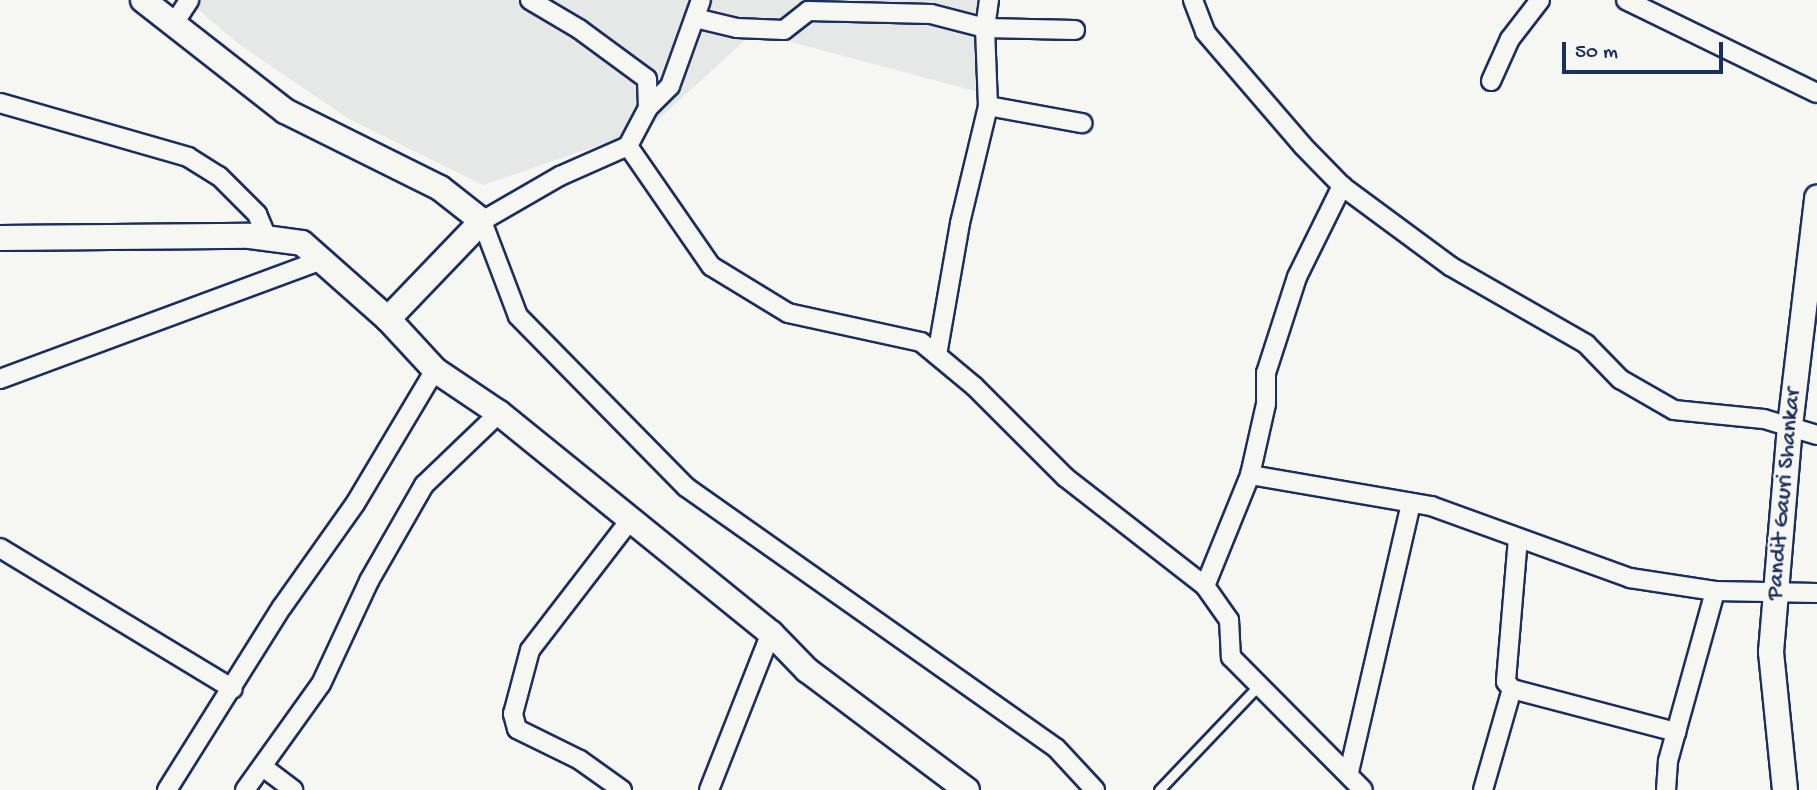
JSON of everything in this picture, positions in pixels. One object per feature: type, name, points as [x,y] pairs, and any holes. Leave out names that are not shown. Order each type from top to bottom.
[{"type":"street","points":[[143,0],[285,111],[440,188],[482,221],[518,316],[686,487],[1056,748],[1095,790]]},
{"type":"street","points":[[173,25],[189,0]]},
{"type":"street","points":[[530,0],[579,29],[647,79],[648,108]]},
{"type":"street","points":[[388,319],[482,221],[560,176],[628,146],[648,108],[670,86],[701,0]]},
{"type":"street","points":[[937,355],[960,223],[988,106],[985,28],[989,0]]},
{"type":"street","points":[[1193,0],[1205,33],[1261,101],[1342,186],[1450,266],[1586,344],[1620,379],[1674,410],[1790,426],[1817,435]]},
{"type":"street","points":[[1491,81],[1510,39],[1540,0]]},
{"type":"street","points":[[1626,0],[1817,93]]},
{"type":"street","points":[[695,18],[737,28],[784,30],[808,11],[930,14],[985,28],[1075,30]]},
{"type":"street","points":[[0,103],[188,157],[219,176],[257,214],[267,238]]},
{"type":"street","points":[[988,106],[1082,123]]},
{"type":"street","points":[[628,146],[711,266],[788,313],[921,342],[1065,477],[1205,586],[1228,620],[1231,657],[1349,772],[1363,790]]},
{"type":"street","points":[[1205,586],[1251,475],[1266,404],[1266,373],[1293,289],[1342,186]]},
{"type":"street","name":"Pandit Gauri Shankar","points":[[1785,790],[1771,652],[1790,426],[1817,198]]},
{"type":"street","points":[[0,238],[267,238],[302,243],[388,319],[435,370],[499,413],[771,633],[807,670],[967,790]]},
{"type":"street","points":[[0,379],[322,260]]},
{"type":"street","points":[[167,790],[233,690],[282,607],[355,504],[435,370]]},
{"type":"street","points":[[245,790],[321,684],[369,581],[424,485],[499,413]]},
{"type":"street","points":[[1251,475],[1412,503],[1630,578],[1715,591],[1817,593]]},
{"type":"street","points":[[1349,772],[1412,503]]},
{"type":"street","points":[[622,790],[580,760],[517,729],[513,714],[530,650],[630,520]]},
{"type":"street","points":[[1518,538],[1506,655],[1506,682],[1512,689],[1676,732]]},
{"type":"street","points":[[0,548],[233,690]]},
{"type":"street","points":[[1666,790],[1676,732],[1715,591]]},
{"type":"street","points":[[709,790],[771,633]]},
{"type":"street","points":[[1483,790],[1512,689]]},
{"type":"street","points":[[263,767],[293,790]]},
{"type":"lane","points":[[1159,790],[1260,685]]},
{"type":"shaded area","points":[[187,0],[999,0],[986,94],[754,32],[649,128],[483,185],[349,119],[240,45]]}]
